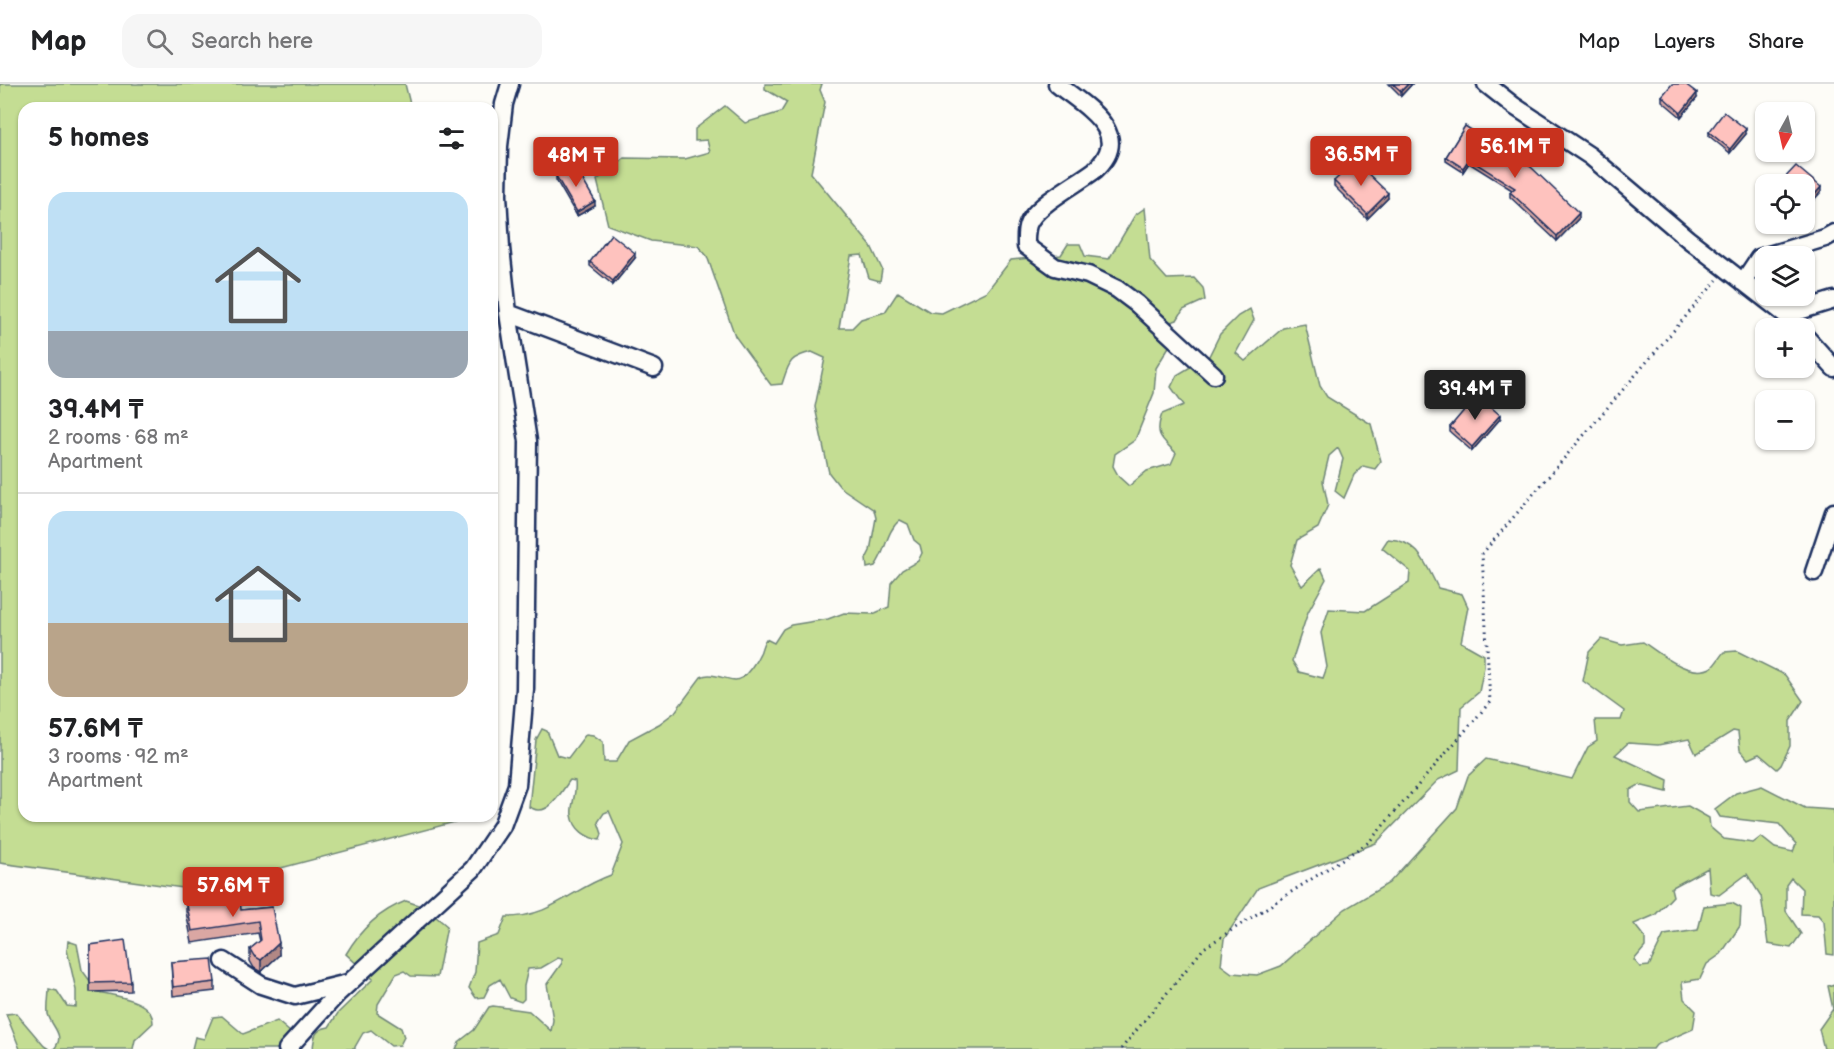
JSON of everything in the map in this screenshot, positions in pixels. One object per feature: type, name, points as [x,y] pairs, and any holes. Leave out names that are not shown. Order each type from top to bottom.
[{"type":"street","points":[[287,1049],[349,983],[473,869],[502,826],[517,785],[525,689],[528,441],[508,313],[500,237],[499,146],[504,104],[510,84]]},
{"type":"street","points":[[1057,84],[1107,126],[1111,145],[1103,163],[1040,208],[1030,219],[1026,230],[1026,246],[1055,267],[1088,275],[1117,289],[1137,304],[1214,375]]},
{"type":"street","points":[[1486,84],[1514,106],[1590,156],[1688,239],[1789,318]]},
{"type":"street","points":[[1743,282],[1760,258],[1825,238],[1834,233]]},
{"type":"street","points":[[1786,315],[1834,300]]},
{"type":"street","points":[[508,313],[654,368]]},
{"type":"street","points":[[1815,347],[1834,368]]},
{"type":"street","points":[[1814,572],[1834,512]]},
{"type":"street","points":[[224,961],[261,985],[295,996],[349,983]]},
{"type":"path","points":[[1121,1049],[1204,948],[1369,842],[1490,702],[1482,554],[1726,269]]},
{"type":"green space","points":[[0,84],[405,84],[410,102],[18,102],[18,822],[455,822],[198,890],[0,863]]},
{"type":"green space","points":[[765,84],[822,84],[820,90],[825,102],[811,173],[871,246],[882,269],[880,281],[869,278],[862,255],[851,256],[839,328],[852,328],[861,319],[885,312],[898,292],[930,312],[942,313],[987,291],[1011,260],[1061,255],[1068,244],[1080,244],[1085,256],[1109,259],[1135,215],[1145,208],[1150,260],[1167,279],[1194,278],[1203,288],[1205,300],[1183,310],[1177,320],[1155,327],[1170,345],[1156,368],[1154,393],[1135,440],[1115,454],[1113,466],[1119,477],[1129,486],[1147,471],[1171,464],[1176,453],[1159,432],[1160,421],[1162,414],[1184,405],[1171,387],[1177,375],[1209,356],[1220,334],[1238,316],[1250,309],[1254,320],[1236,353],[1245,361],[1283,328],[1305,324],[1320,386],[1327,397],[1371,424],[1381,461],[1375,469],[1363,466],[1354,475],[1344,498],[1335,491],[1343,459],[1338,448],[1329,456],[1323,481],[1328,505],[1318,528],[1297,540],[1290,565],[1302,586],[1321,568],[1326,579],[1308,612],[1292,661],[1299,672],[1323,678],[1327,667],[1321,633],[1329,609],[1365,611],[1409,583],[1410,571],[1382,548],[1388,539],[1398,540],[1414,549],[1425,562],[1438,588],[1462,594],[1468,607],[1461,642],[1484,655],[1484,667],[1479,692],[1461,707],[1459,770],[1438,780],[1376,843],[1258,888],[1224,939],[1221,965],[1232,973],[1257,975],[1281,966],[1345,909],[1389,883],[1457,808],[1468,776],[1486,759],[1572,779],[1588,747],[1597,741],[1595,720],[1621,720],[1624,711],[1583,681],[1589,652],[1601,639],[1622,645],[1643,642],[1676,664],[1695,670],[1712,667],[1724,652],[1737,651],[1785,675],[1803,701],[1790,721],[1790,746],[1777,769],[1759,754],[1748,759],[1740,750],[1738,732],[1733,731],[1696,754],[1689,739],[1658,745],[1628,743],[1615,755],[1668,780],[1667,792],[1639,785],[1630,790],[1630,802],[1639,812],[1688,806],[1709,818],[1710,827],[1724,839],[1753,843],[1761,837],[1775,848],[1793,852],[1796,844],[1779,824],[1720,817],[1715,809],[1736,793],[1762,786],[1805,808],[1834,810],[1834,955],[1827,954],[1824,922],[1818,915],[1801,914],[1802,889],[1791,878],[1786,885],[1786,911],[1801,934],[1791,948],[1768,944],[1761,896],[1747,874],[1719,895],[1710,893],[1708,868],[1671,888],[1673,896],[1655,915],[1634,924],[1645,938],[1645,947],[1634,960],[1640,967],[1649,966],[1664,935],[1698,930],[1704,906],[1732,903],[1741,908],[1740,926],[1721,954],[1707,964],[1700,979],[1682,982],[1684,999],[1696,1011],[1693,1029],[1656,1045],[1653,1049],[456,1049],[460,1041],[474,1030],[489,1007],[493,1006],[529,1011],[551,1031],[553,1020],[547,984],[562,963],[562,959],[558,958],[541,968],[528,969],[524,999],[521,1002],[510,998],[500,979],[490,985],[484,997],[476,998],[469,988],[475,972],[477,943],[499,935],[506,917],[522,916],[549,907],[611,875],[623,844],[609,811],[604,813],[598,822],[602,834],[600,840],[578,829],[572,812],[575,781],[570,780],[556,799],[543,810],[529,807],[536,740],[542,729],[547,731],[557,755],[568,758],[586,734],[593,735],[603,742],[604,762],[616,762],[629,740],[659,724],[675,712],[701,677],[711,675],[733,680],[742,678],[756,661],[766,639],[774,643],[783,629],[791,625],[828,619],[844,613],[873,614],[889,607],[891,583],[902,570],[918,561],[922,553],[908,524],[900,520],[892,530],[875,566],[867,568],[866,559],[870,551],[876,518],[874,510],[840,487],[829,473],[815,407],[825,358],[812,352],[799,356],[791,362],[782,384],[771,385],[735,336],[707,256],[698,246],[651,241],[608,225],[597,180],[624,158],[685,159],[710,152],[707,140],[695,141],[695,129],[725,106],[745,123],[781,112],[787,102],[765,89]]},
{"type":"green space","points":[[406,901],[424,907],[447,926],[437,977],[411,976],[404,971],[396,974],[378,1004],[377,1013],[401,1028],[404,1037],[400,1045],[391,1046],[371,1030],[363,1033],[355,1049],[313,1049],[318,1031],[329,1027],[338,1013],[373,979],[346,954],[372,922],[388,910]]},
{"type":"green space","points":[[68,941],[77,944],[82,970],[98,992],[132,1000],[147,1009],[151,1015],[153,1023],[135,1040],[133,1049],[54,1049],[59,1040],[48,1014],[49,989],[57,991],[67,1006],[76,1007],[76,990],[67,950]]},
{"type":"green space","points":[[1834,984],[1834,1049],[1824,1049],[1819,1029],[1833,1009],[1828,986]]},
{"type":"green space","points":[[16,1013],[49,1049],[20,1049],[6,1014]]},
{"type":"green space","points":[[222,1016],[243,1034],[277,1021],[291,1033],[299,1049],[192,1049],[195,1037],[204,1039],[213,1017]]},
{"type":"building","points":[[1393,84],[1408,84],[1401,91]]},
{"type":"building","points":[[1672,84],[1685,84],[1697,93],[1681,113],[1662,96]]},
{"type":"building","points":[[1724,112],[1746,129],[1730,149],[1709,132]]},
{"type":"building","points":[[1465,126],[1531,167],[1579,213],[1557,236],[1510,192],[1515,188],[1469,159],[1463,168],[1446,157]]},
{"type":"building","points":[[1355,161],[1388,193],[1367,214],[1334,181]]},
{"type":"building","points":[[574,165],[595,201],[577,212],[556,176]]},
{"type":"building","points":[[1796,166],[1806,174],[1788,174]]},
{"type":"building","points":[[1815,182],[1821,187],[1815,194]]},
{"type":"building","points":[[611,234],[635,253],[613,281],[590,262]]},
{"type":"building","points":[[1477,395],[1500,415],[1472,447],[1450,427]]},
{"type":"building","points":[[239,887],[241,910],[272,907],[279,943],[261,960],[254,956],[250,949],[261,940],[258,921],[192,931],[186,900]]},
{"type":"building","points":[[125,940],[131,982],[90,983],[90,945]]},
{"type":"building","points":[[212,959],[215,982],[173,987],[171,962]]}]
